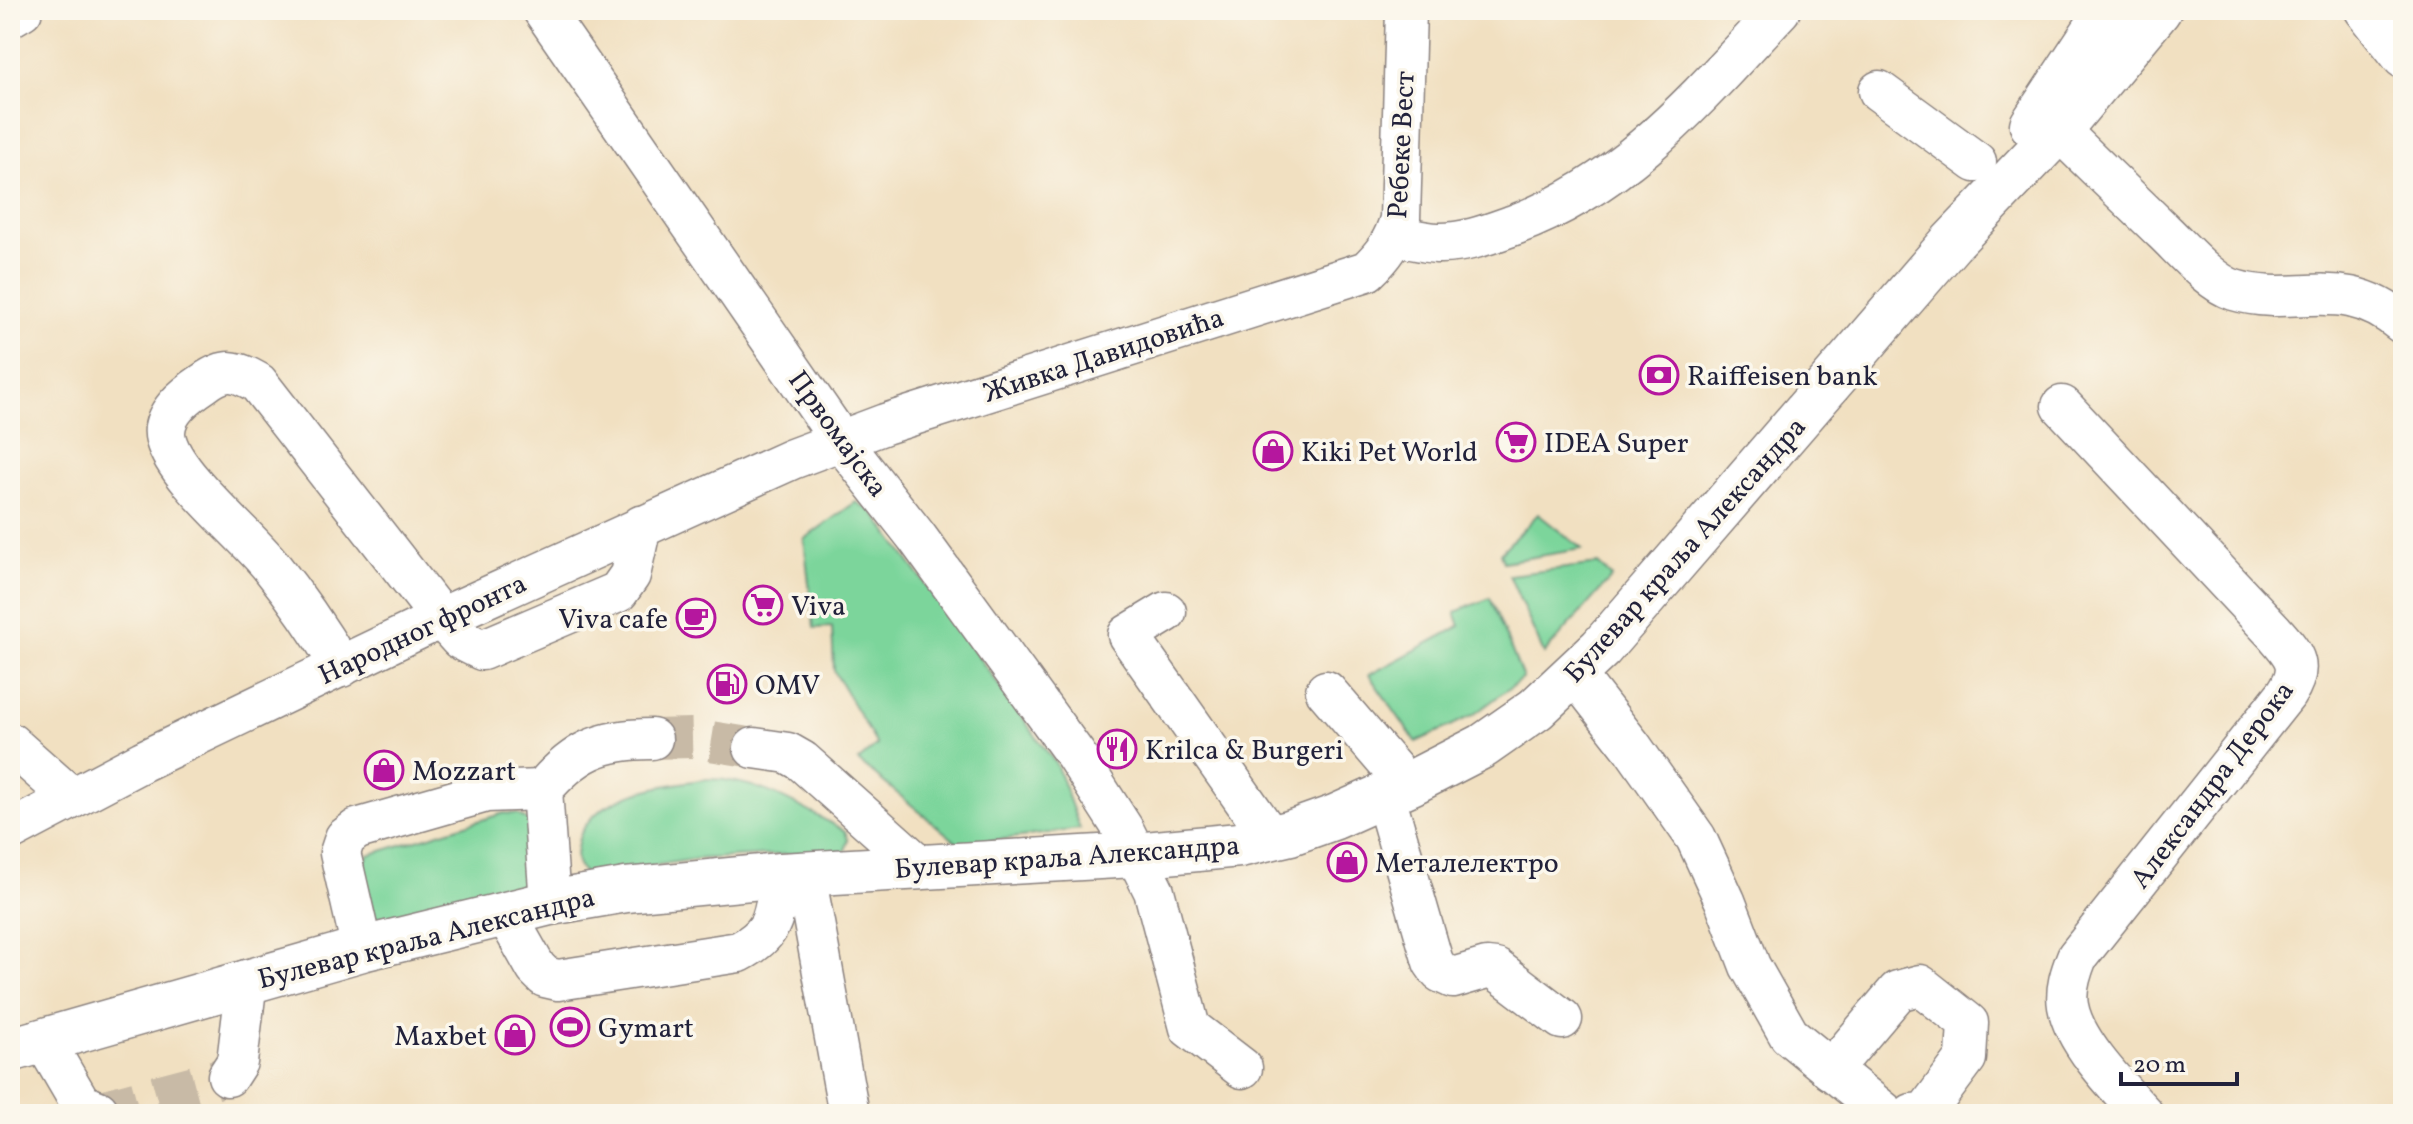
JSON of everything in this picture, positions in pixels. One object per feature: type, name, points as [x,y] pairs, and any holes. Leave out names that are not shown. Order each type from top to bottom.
[{"type":"main road","name":"Булевар краља Александра","points":[[1951,243],[2108,10]]},
{"type":"main road","name":"Булевар краља Александра","points":[[26,1044],[362,949],[550,903],[626,890],[793,875],[1215,848],[1307,828],[1389,782],[1437,771],[1507,731],[1575,674],[1629,617],[1951,243],[2059,130],[2159,10]]},
{"type":"street","points":[[10,17],[22,10]]},
{"type":"street","name":"Првомајска","points":[[543,10],[841,441],[916,536],[1075,754],[1123,829],[1154,891],[1190,1028],[1242,1068]]},
{"type":"street","name":"Ребеке Вест","points":[[1367,271],[1383,256],[1395,236],[1402,196],[1406,10]]},
{"type":"street","points":[[1395,236],[1437,243],[1560,222],[1666,130],[1780,10]]},
{"type":"street","points":[[2365,10],[2403,58]]},
{"type":"street","points":[[1879,91],[1976,162]]},
{"type":"street","points":[[2059,130],[2202,269],[2232,290],[2353,296],[2385,309],[2403,324]]},
{"type":"street","name":"Живка Давидовића","points":[[841,441],[1082,360],[1367,271]]},
{"type":"street","points":[[341,667],[271,565],[177,464],[165,437],[169,415],[188,393],[219,372],[239,372],[258,383],[441,618]]},
{"type":"street","name":"Александра Дерока","points":[[2062,406],[2296,659],[2297,671],[2286,694],[2077,957],[2072,970],[2067,1004],[2076,1026],[2089,1049],[2143,1114]]},
{"type":"street","name":"Народног фронта","points":[[10,831],[143,761],[441,618],[792,459],[841,441]]},
{"type":"street","points":[[1166,612],[1128,635],[1271,838]]},
{"type":"street","points":[[1575,674],[1632,747],[1696,838],[1750,966],[1789,1035],[1886,1114]]},
{"type":"street","points":[[1326,691],[1389,782],[1433,962],[1440,972],[1453,978],[1487,968],[1496,969],[1562,1019]]},
{"type":"street","points":[[550,903],[542,790],[560,769],[584,751],[620,742],[652,739]]},
{"type":"street","points":[[10,743],[72,798]]},
{"type":"street","points":[[754,748],[788,753],[802,761],[922,868]]},
{"type":"street","points":[[362,949],[340,853],[345,838],[357,829],[486,792],[542,790]]},
{"type":"street","points":[[505,913],[536,968],[545,977],[558,980],[739,952],[761,941],[793,875]]},
{"type":"street","points":[[793,875],[849,1114]]},
{"type":"street","points":[[228,1076],[237,1062],[247,980]]},
{"type":"street","points":[[1831,1070],[1898,991],[1920,985],[1968,1023],[1966,1058],[1925,1113],[1912,1114]]},
{"type":"street","points":[[26,1044],[81,1104],[98,1111]]},
{"type":"green space","points":[[856,502],[873,512],[1056,764],[1080,829],[960,845],[858,761],[877,745],[834,671],[832,627],[814,628],[804,539]]},
{"type":"green space","points":[[1538,514],[1582,549],[1503,562],[1500,553]]},
{"type":"green space","points":[[1598,564],[1612,577],[1544,654],[1509,575]]},
{"type":"green space","points":[[1490,598],[1523,678],[1472,716],[1416,742],[1369,675],[1460,626],[1455,612]]},
{"type":"green space","points":[[707,779],[744,783],[796,804],[845,831],[848,840],[845,851],[697,859],[587,875],[578,867],[577,848],[583,830],[594,816],[610,804],[649,789]]},
{"type":"green space","points":[[504,813],[517,814],[530,822],[533,870],[526,884],[386,923],[376,919],[362,867],[368,855]]},
{"type":"tunnel","points":[[652,739],[692,738],[754,748]]},
{"type":"tunnel","points":[[98,1111],[228,1076]]},
{"type":"place","name":"Raiffeisen bank","points":[[1659,375]]},
{"type":"place","name":"IDEA Super","points":[[1516,442]]},
{"type":"place","name":"Kiki Pet World","points":[[1273,451]]},
{"type":"place","name":"Viva","points":[[763,605]]},
{"type":"place","name":"Viva cafe","points":[[696,618]]},
{"type":"place","name":"OMV","points":[[727,684]]},
{"type":"place","name":"Krilca & Burgeri","points":[[1117,749]]},
{"type":"place","name":"Mozzart","points":[[384,770]]},
{"type":"place","name":"Металелектро","points":[[1347,862]]},
{"type":"place","name":"Gymart","points":[[570,1027]]},
{"type":"place","name":"Maxbet","points":[[515,1035]]}]
